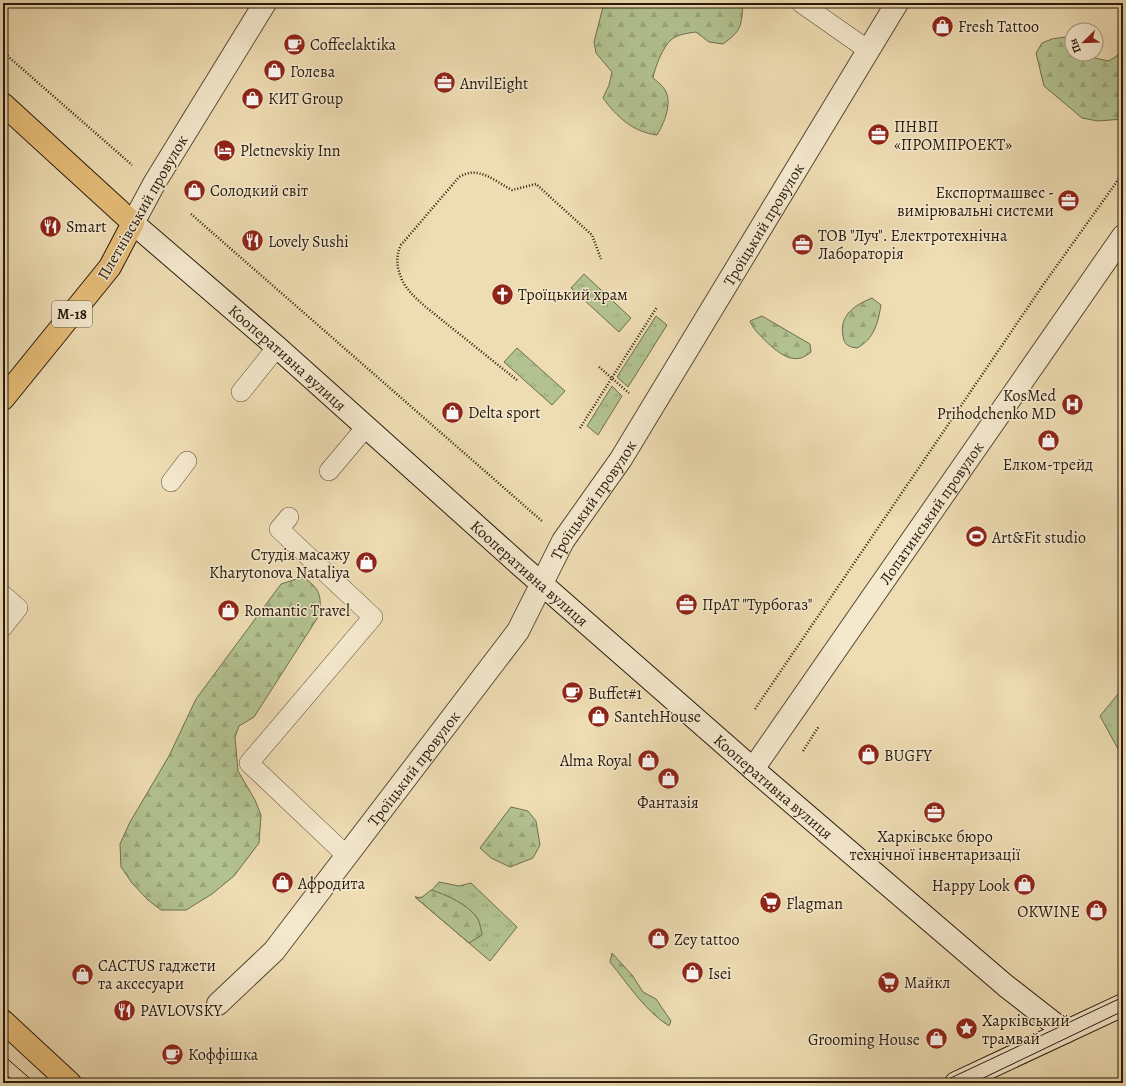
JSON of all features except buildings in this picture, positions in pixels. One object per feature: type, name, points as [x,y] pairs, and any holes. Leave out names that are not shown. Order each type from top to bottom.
[{"type":"main road","name":"Кооперативна вулиця","points":[[3,104],[133,223]]},
{"type":"main road","name":"Плетнівський провулок","points":[[3,399],[110,267],[133,223]]},
{"type":"main road","points":[[3,1021],[70,1083]]},
{"type":"street","name":"Плетнівський провулок","points":[[133,223],[159,176],[265,3]]},
{"type":"street","name":"Троїцький провулок","points":[[218,1004],[274,951],[518,631],[563,541],[620,459],[897,3]]},
{"type":"street","name":"Кооперативна вулиця","points":[[133,223],[277,347],[542,584],[753,769],[1006,986],[1064,1032]]},
{"type":"street","name":"Лопатинський провулок","points":[[753,769],[1123,236]]},
{"type":"street","points":[[956,1083],[1123,1005]]},
{"type":"lane","points":[[801,3],[868,50]]},
{"type":"lane","points":[[241,392],[277,347]]},
{"type":"lane","points":[[329,471],[366,427]]},
{"type":"lane","points":[[171,482],[187,462]]},
{"type":"lane","points":[[289,517],[279,529],[373,617],[249,763],[346,856]]},
{"type":"lane","points":[[3,595],[18,608],[3,627]]},
{"type":"path","points":[[3,52],[137,169]]},
{"type":"path","points":[[517,380],[428,309],[403,282],[397,265],[396,254],[401,245],[459,177],[468,172],[478,172],[512,190],[536,184],[592,236],[601,259]]},
{"type":"path","points":[[755,709],[1043,285],[1123,173]]},
{"type":"path","points":[[191,214],[548,526]]},
{"type":"path","points":[[580,428],[657,307]]},
{"type":"path","points":[[599,367],[631,395]]},
{"type":"green space","points":[[604,3],[743,4],[741,23],[737,31],[723,44],[709,42],[696,32],[675,37],[666,46],[653,78],[665,90],[668,97],[668,108],[665,120],[657,135],[640,131],[633,127],[620,117],[603,98],[609,85],[612,72],[596,53],[594,42]]},
{"type":"green space","points":[[1064,37],[1064,62],[1104,62],[1104,60],[1109,61],[1118,55],[1123,56],[1123,119],[1098,121],[1082,118],[1044,86],[1036,53],[1042,43],[1052,39]]},
{"type":"green space","points":[[584,274],[631,318],[619,332],[571,288]]},
{"type":"green space","points":[[872,298],[881,305],[877,324],[868,340],[863,344],[857,348],[849,346],[844,342],[842,329],[843,322],[854,308]]},
{"type":"green space","points":[[656,316],[667,325],[628,387],[617,377]]},
{"type":"green space","points":[[762,316],[810,344],[811,352],[804,357],[797,359],[786,357],[780,353],[761,337],[750,321]]},
{"type":"green space","points":[[517,348],[565,391],[552,405],[504,362]]},
{"type":"green space","points":[[612,386],[622,396],[598,435],[587,426]]},
{"type":"green space","points":[[303,577],[313,585],[318,592],[320,597],[320,614],[254,717],[239,726],[235,737],[238,771],[255,800],[261,815],[259,843],[234,876],[212,894],[186,910],[161,910],[148,900],[132,883],[121,867],[120,844],[130,822],[169,756],[196,699],[281,584]]},
{"type":"green space","points":[[1123,688],[1123,758],[1100,716]]},
{"type":"green space","points":[[511,807],[528,811],[536,821],[540,845],[533,858],[510,867],[491,858],[480,848]]},
{"type":"green space","points":[[439,882],[459,886],[471,883],[517,927],[490,961],[415,897],[419,898],[426,895]]},
{"type":"green space","points":[[431,890],[450,897],[469,909],[478,919],[482,935],[469,943],[415,897],[421,898]]},
{"type":"green space","points":[[612,953],[632,975],[643,992],[656,999],[671,1021],[669,1026],[652,1013],[630,988],[610,962]]},
{"type":"tram line","points":[[940,1083],[1123,997]]},
{"type":"tram line","points":[[973,1083],[1123,1011]]},
{"type":"tram line","points":[[3,1055],[35,1083]]},
{"type":"tram line","points":[[3,1072],[16,1083]]},
{"type":"place","name":"Fresh Tattoo","points":[[943,26]]},
{"type":"place","name":"Coffeelaktika","points":[[294,44]]},
{"type":"place","name":"Голева","points":[[274,71]]},
{"type":"place","name":"AnvilEight","points":[[445,83]]},
{"type":"place","name":"КИТ Group","points":[[253,98]]},
{"type":"place","name":"ПНВП «ПРОМПРОЕКТ»","points":[[879,135]]},
{"type":"place","name":"Pletnevskiy Inn","points":[[225,150]]},
{"type":"place","name":"Солодкий світ","points":[[195,190]]},
{"type":"place","name":"Експортмашвес - вимірювальні системи","points":[[1069,201]]},
{"type":"place","name":"Smart","points":[[51,226]]},
{"type":"place","name":"Lovely Sushi","points":[[253,241]]},
{"type":"place","name":"ТОВ \"Луч\". Електротехнічна Лабораторія","points":[[803,244]]},
{"type":"place","name":"Троїцький храм","points":[[503,294]]},
{"type":"place","name":"KosMed Prihodchenko MD","points":[[1072,404]]},
{"type":"place","name":"Delta sport","points":[[452,412]]},
{"type":"place","name":"Елком-трейд","points":[[1048,441]]},
{"type":"place","name":"Art&Fit studio","points":[[976,537]]},
{"type":"place","name":"Студія масажу Kharytonova Nataliya","points":[[366,563]]},
{"type":"place","name":"ПрАТ \"Турбогаз\"","points":[[686,604]]},
{"type":"place","name":"Romantic Travel","points":[[228,610]]},
{"type":"place","name":"Buffet#1","points":[[573,693]]},
{"type":"place","name":"SantehHouse","points":[[599,716]]},
{"type":"place","name":"BUGFY","points":[[869,755]]},
{"type":"place","name":"Alma Royal","points":[[648,760]]},
{"type":"place","name":"Фантазія","points":[[668,778]]},
{"type":"place","name":"Харківське бюро технічної інвентаризації","points":[[935,813]]},
{"type":"place","name":"Афродита","points":[[283,883]]},
{"type":"place","name":"Happy Look","points":[[1025,885]]},
{"type":"place","name":"Flagman","points":[[771,903]]},
{"type":"place","name":"OKWINE","points":[[1096,911]]},
{"type":"place","name":"Zey tattoo","points":[[658,939]]},
{"type":"place","name":"Isei","points":[[693,973]]},
{"type":"place","name":"CACTUS гаджети та аксесуари","points":[[83,974]]},
{"type":"place","name":"Майкл","points":[[889,982]]},
{"type":"place","name":"PAVLOVSKY","points":[[124,1010]]},
{"type":"place","name":"Харківський трамвай","points":[[966,1029]]},
{"type":"place","name":"Grooming House","points":[[936,1039]]},
{"type":"place","name":"Коффішка","points":[[173,1054]]}]
